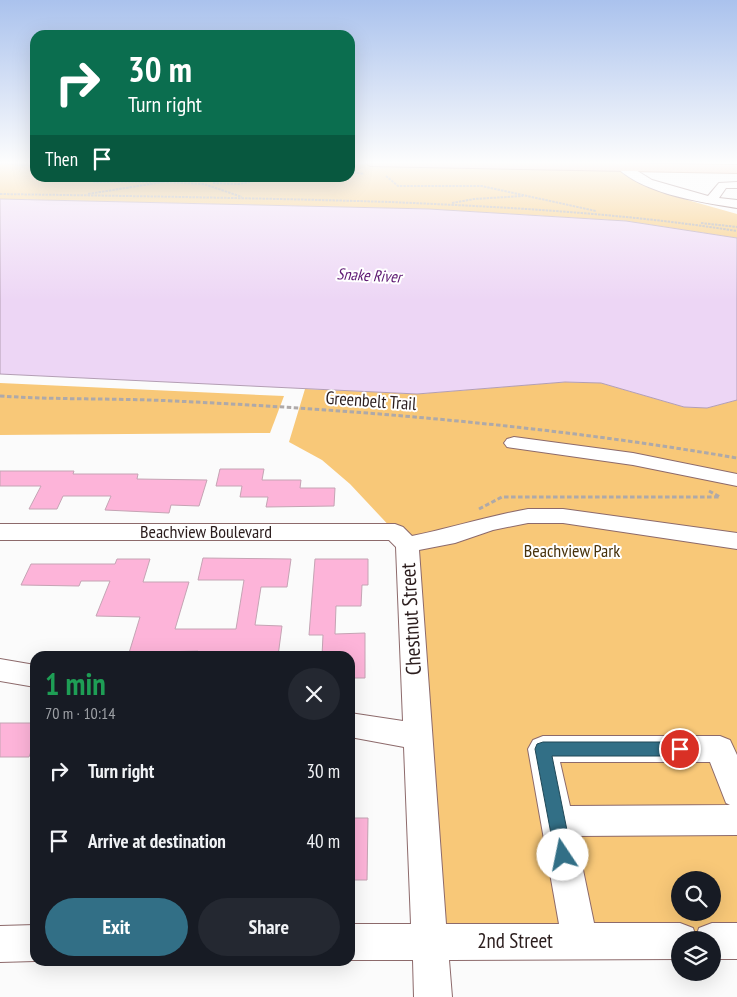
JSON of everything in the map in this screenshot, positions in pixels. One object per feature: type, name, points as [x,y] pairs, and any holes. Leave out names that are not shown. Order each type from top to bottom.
[{"type":"street","points":[[514,443],[633,459],[737,480]]},
{"type":"street","name":"Chestnut Street","points":[[433,997],[416,736],[407,545],[528,516],[563,516],[737,541]]},
{"type":"street","name":"Beachview Boulevard","points":[[0,532],[394,532],[407,545]]},
{"type":"street","points":[[0,670],[30,675]]},
{"type":"street","points":[[355,726],[416,736]]},
{"type":"street","points":[[580,941],[543,749],[720,749],[737,793]]},
{"type":"street","points":[[557,821],[737,820]]},
{"type":"street","points":[[721,941],[737,940]]},
{"type":"street","name":"2nd Street","points":[[355,942],[671,941]]},
{"type":"street","points":[[0,944],[30,944]]},
{"type":"path","points":[[520,209],[610,214],[737,226]]},
{"type":"path","points":[[585,209],[610,214]]},
{"type":"path","points":[[680,221],[737,231]]},
{"type":"path","name":"Greenbelt Trail","points":[[0,396],[47,400],[152,400],[447,418],[660,444],[737,458]]},
{"type":"path","points":[[478,510],[502,497],[720,497],[718,494],[685,482],[676,468]]},
{"type":"green space","points":[[409,209],[718,209],[737,214],[737,238],[626,221]]},
{"type":"green space","name":"Beachview Park","points":[[565,382],[601,383],[684,407],[707,408],[737,400],[737,941],[721,941],[721,931],[671,931],[671,941],[429,942],[416,736],[395,532],[350,484],[322,460],[289,442],[305,389],[417,394]]},
{"type":"green space","points":[[0,383],[284,396],[270,433],[0,435]]},
{"type":"water","name":"Snake River","points":[[0,209],[429,209],[626,221],[737,238],[737,400],[707,408],[684,407],[601,383],[565,382],[417,394],[0,374]]},
{"type":"building","points":[[220,469],[264,469],[262,480],[301,480],[300,488],[335,488],[334,506],[266,507],[268,497],[240,497],[242,486],[216,486]]},
{"type":"building","points":[[0,471],[74,471],[73,474],[138,474],[137,479],[207,480],[199,506],[171,505],[169,513],[105,510],[111,496],[63,496],[57,509],[29,509],[41,486],[0,486]]},
{"type":"building","points":[[203,558],[291,559],[287,587],[261,587],[255,625],[282,626],[279,651],[130,651],[140,617],[96,616],[110,581],[81,581],[79,586],[21,585],[31,564],[115,564],[117,559],[150,559],[143,582],[189,582],[175,629],[236,629],[244,580],[198,580]]},
{"type":"building","points":[[315,559],[368,559],[368,585],[362,585],[361,606],[336,606],[335,634],[365,633],[365,678],[355,678],[355,651],[322,651],[323,635],[309,635]]},
{"type":"building","points":[[0,723],[30,723],[29,757],[0,757]]},
{"type":"building","points":[[355,818],[368,818],[367,880],[355,880]]},
{"type":"route","points":[[563,855],[543,749],[680,749]]}]
